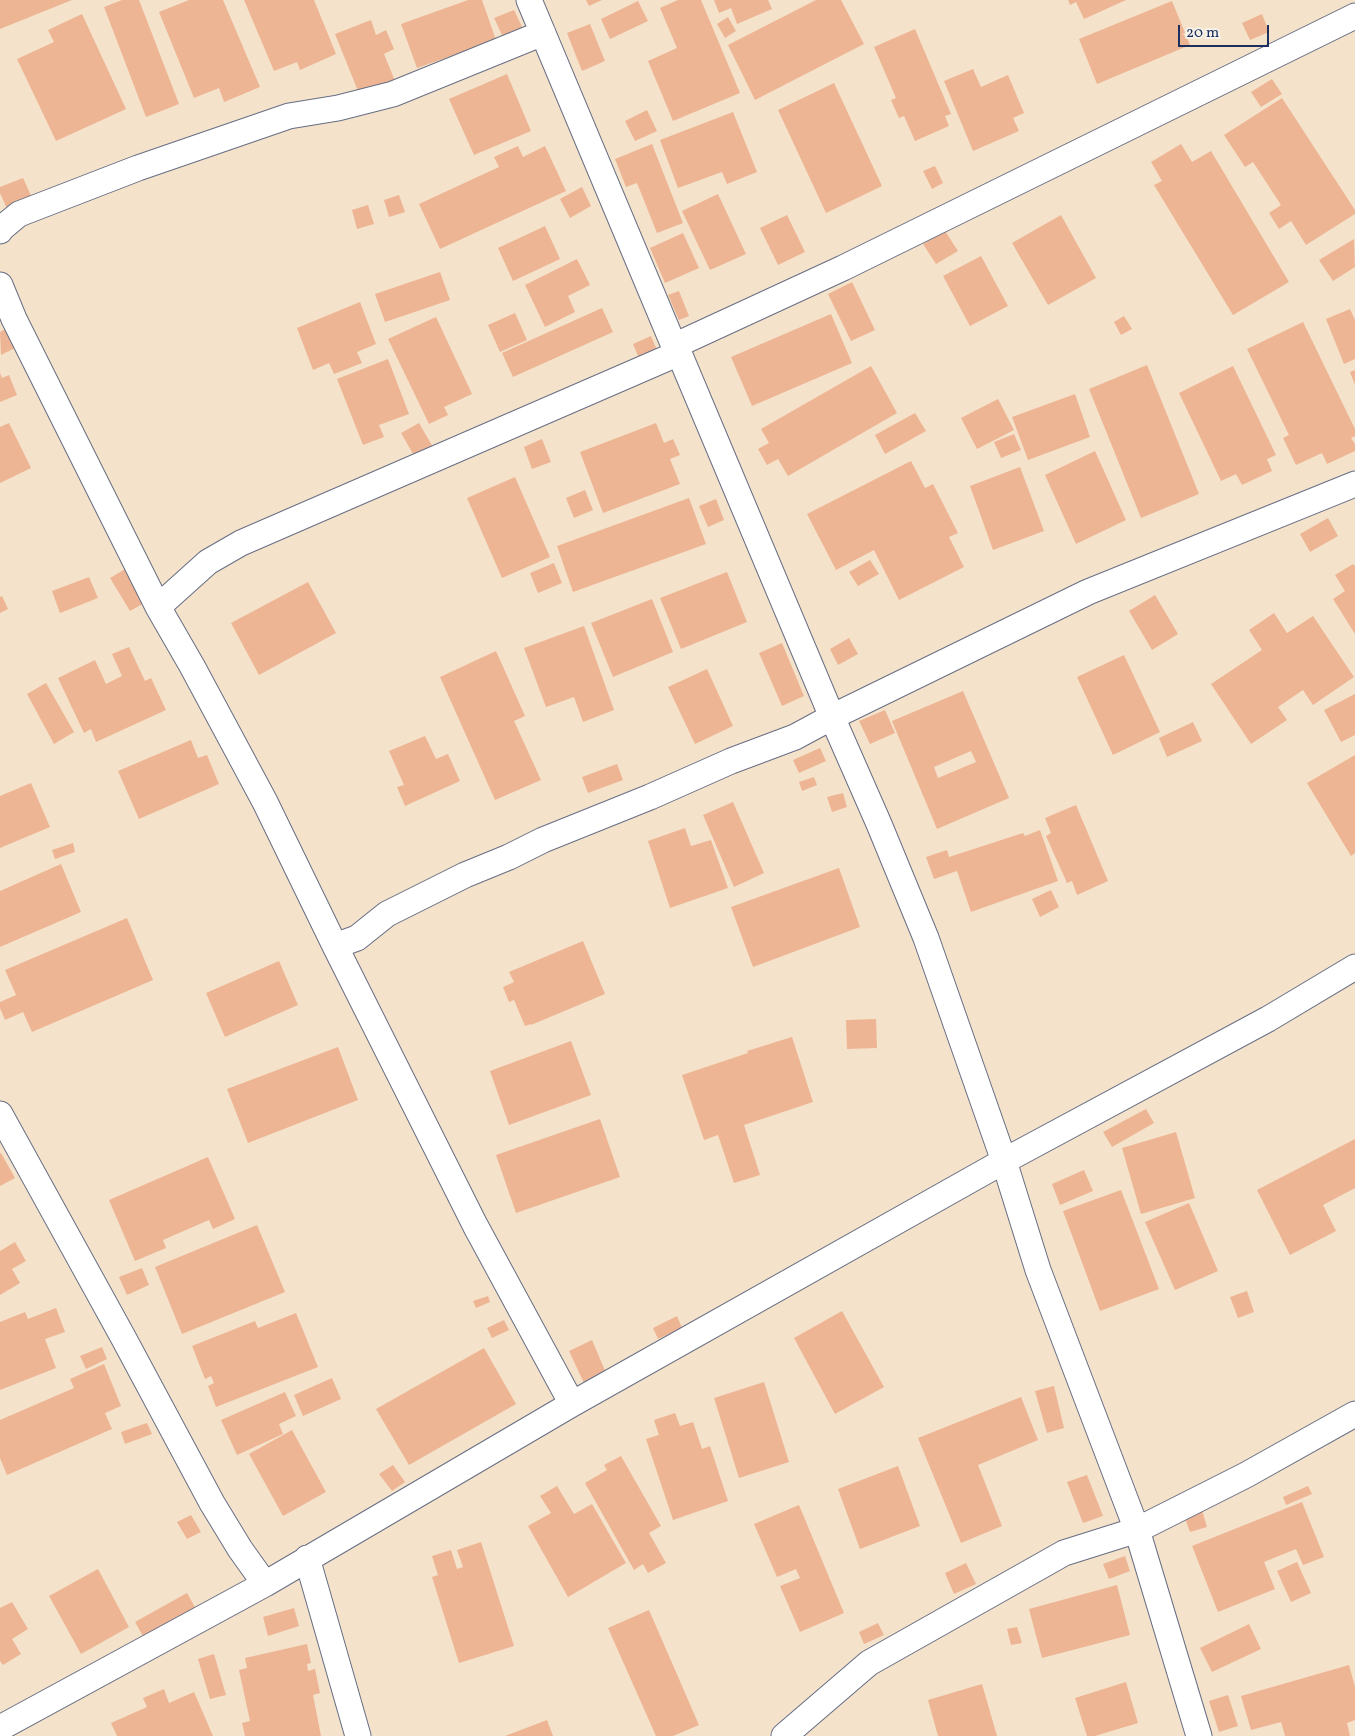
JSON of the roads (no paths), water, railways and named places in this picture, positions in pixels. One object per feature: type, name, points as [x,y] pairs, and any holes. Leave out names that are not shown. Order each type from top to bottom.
[{"type":"street","points":[[529,0],[926,938],[1004,1161],[1038,1270],[1136,1530],[1199,1736]]},
{"type":"street","points":[[158,607],[208,562],[241,543],[677,349],[1355,16]]},
{"type":"street","points":[[0,231],[19,214],[138,168],[289,116],[338,108],[393,94],[543,33]]},
{"type":"street","points":[[0,285],[14,319],[158,607],[265,802],[475,1225],[572,1404]]},
{"type":"street","points":[[335,946],[356,938],[387,914],[465,875],[509,857],[543,840],[794,737],[1088,592],[1355,484]]},
{"type":"street","points":[[0,1728],[265,1584],[572,1404],[1004,1161],[1268,1019],[1355,966]]},
{"type":"street","points":[[0,1114],[212,1503],[240,1549],[265,1584]]},
{"type":"street","points":[[784,1736],[869,1663],[1064,1553],[1136,1530],[1246,1475],[1355,1414]]},
{"type":"street","points":[[308,1558],[358,1736]]}]
